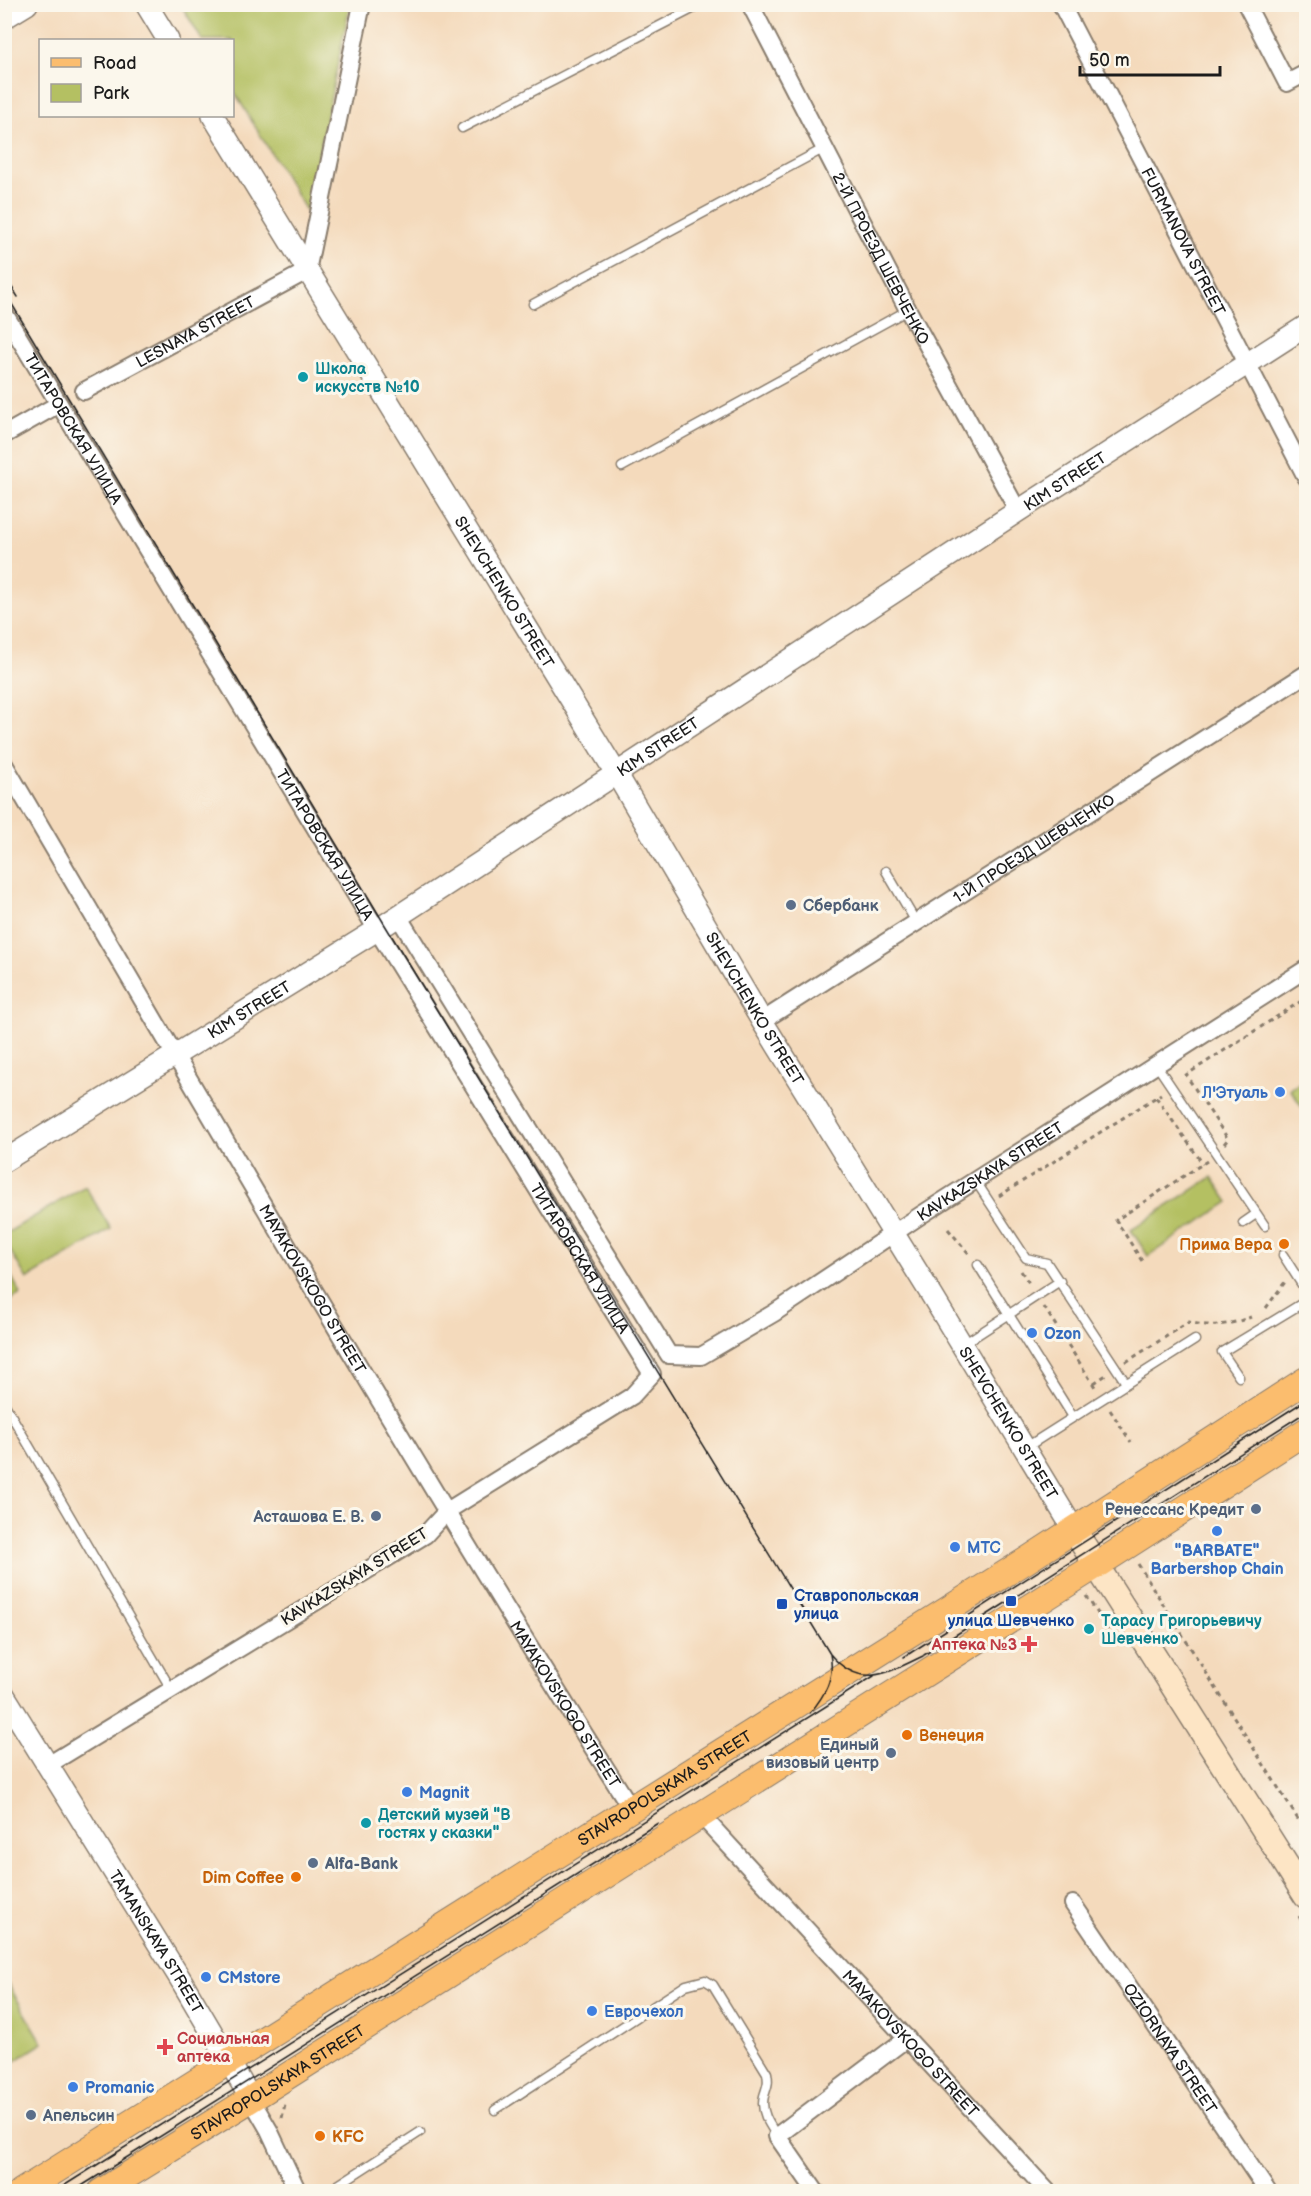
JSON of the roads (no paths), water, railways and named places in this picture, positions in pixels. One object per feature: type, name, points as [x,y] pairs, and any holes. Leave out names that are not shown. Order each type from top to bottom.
[{"type":"main road","name":"STAVROPOLSKAYA STREET","points":[[21,2192],[1074,1530],[1306,1380]]},
{"type":"main road","name":"STAVROPOLSKAYA STREET","points":[[101,2192],[1097,1566],[1306,1431]]},
{"type":"main road","name":"SHEVCHENKO STREET","points":[[1074,1530],[1306,1896]]},
{"type":"street","points":[[4,18],[27,4]]},
{"type":"street","points":[[146,4],[167,39]]},
{"type":"street","points":[[307,271],[362,4]]},
{"type":"street","name":"2-Й ПРОЕЗД ШЕВЧЕНКО","points":[[750,4],[908,310],[1018,511]]},
{"type":"street","name":"FURMANOVA STREET","points":[[1061,4],[1306,477]]},
{"type":"street","points":[[1246,4],[1287,83],[1306,73]]},
{"type":"street","name":"SHEVCHENKO STREET","points":[[214,117],[616,773],[762,1021],[1074,1530]]},
{"type":"street","name":"LESNAYA STREET","points":[[84,391],[307,271]]},
{"type":"street","name":"ТИТАРОВСКАЯ УЛИЦА","points":[[4,313],[377,930],[652,1374]]},
{"type":"street","name":"KIM STREET","points":[[4,1161],[377,930],[1018,511],[1306,327]]},
{"type":"street","points":[[4,435],[59,404]]},
{"type":"street","name":"1-Й ПРОЕЗД ШЕВЧЕНКО","points":[[762,1021],[1306,674]]},
{"type":"street","name":"MAYAKOVSKOGO STREET","points":[[4,764],[447,1511],[631,1808]]},
{"type":"street","name":"ТИТАРОВСКАЯ УЛИЦА","points":[[398,916],[669,1356]]},
{"type":"street","name":"KAVKAZSKAYA STREET","points":[[669,1356],[701,1356],[774,1312],[975,1180],[1306,969]]},
{"type":"street","name":"KAVKAZSKAYA STREET","points":[[48,1766],[425,1535],[447,1511],[632,1396],[652,1374]]},
{"type":"street","name":"TAMANSKAYA STREET","points":[[4,1695],[229,2061],[269,2130],[298,2192]]},
{"type":"street","name":"MAYAKOVSKOGO STREET","points":[[701,1815],[1048,2192]]},
{"type":"street","name":"OZIORNAYA STREET","points":[[1073,1904],[1268,2192]]},
{"type":"street","points":[[816,2192],[777,2136],[907,2038]]},
{"type":"lane","points":[[462,128],[702,4]]},
{"type":"lane","points":[[533,304],[823,149]]},
{"type":"lane","points":[[622,467],[908,310]]},
{"type":"lane","points":[[886,871],[916,922]]},
{"type":"lane","points":[[1156,1064],[1264,1226]]},
{"type":"lane","points":[[975,1180],[1026,1258],[1047,1263],[1126,1383]]},
{"type":"lane","points":[[1243,1223],[1256,1214]]},
{"type":"lane","points":[[1283,1255],[1306,1291]]},
{"type":"lane","points":[[978,1265],[1073,1417]]},
{"type":"lane","points":[[1297,1276],[1306,1270]]},
{"type":"lane","points":[[962,1345],[1060,1281]]},
{"type":"lane","points":[[1239,1377],[1222,1352],[1306,1301]]},
{"type":"lane","points":[[1024,1448],[1195,1340]]},
{"type":"lane","points":[[4,1403],[171,1689]]},
{"type":"lane","points":[[495,2110],[686,1985],[705,1980],[713,1985],[767,2073],[769,2084],[763,2098],[763,2111],[777,2136]]},
{"type":"lane","points":[[327,2192],[420,2132]]},
{"type":"tram line","points":[[4,275],[18,297]]},
{"type":"tram line","points":[[4,291],[385,925],[830,1654],[841,1665],[852,1672],[863,1675],[886,1672],[923,1656]]},
{"type":"tram line","points":[[904,1657],[1306,1400]]},
{"type":"tram line","points":[[924,1655],[1306,1412]]},
{"type":"tram line","points":[[810,1713],[828,1686],[831,1671],[830,1654]]},
{"type":"tram line","points":[[54,2192],[874,1676]]},
{"type":"tram line","points":[[72,2192],[658,1823]]},
{"type":"place","name":"Школа искусств №10","points":[[303,377]]},
{"type":"place","name":"Сбербанк","points":[[791,905]]},
{"type":"place","name":"Л'Этуаль","points":[[1280,1092]]},
{"type":"place","name":"Прима Вера","points":[[1284,1244]]},
{"type":"place","name":"Ozon","points":[[1032,1333]]},
{"type":"place","name":"Ренессанс Кредит","points":[[1256,1509]]},
{"type":"place","name":"Асташова Е. В.","points":[[376,1516]]},
{"type":"place","name":"\"BARBATE\" Barbershop Chain","points":[[1217,1531]]},
{"type":"place","name":"МТС","points":[[955,1547]]},
{"type":"place","name":"улица Шевченко","points":[[1011,1601]]},
{"type":"place","name":"Ставропольская улица","points":[[782,1604]]},
{"type":"place","name":"Тарасу Григорьевичу Шевченко","points":[[1089,1629]]},
{"type":"place","name":"Аптека №3","points":[[1029,1644]]},
{"type":"place","name":"Венеция","points":[[907,1735]]},
{"type":"place","name":"Единый визовый центр","points":[[891,1753]]},
{"type":"place","name":"Magnit","points":[[407,1792]]},
{"type":"place","name":"Детский музей \"В гостях у сказки\"","points":[[366,1823]]},
{"type":"place","name":"Alfa-Bank","points":[[313,1863]]},
{"type":"place","name":"Dim Coffee","points":[[296,1877]]},
{"type":"place","name":"CMstore","points":[[206,1977]]},
{"type":"place","name":"Еврочехол","points":[[592,2011]]},
{"type":"place","name":"Социальная аптека","points":[[165,2047]]},
{"type":"place","name":"Promanic","points":[[73,2087]]},
{"type":"place","name":"Апельсин","points":[[31,2115]]},
{"type":"place","name":"KFC","points":[[320,2136]]}]
